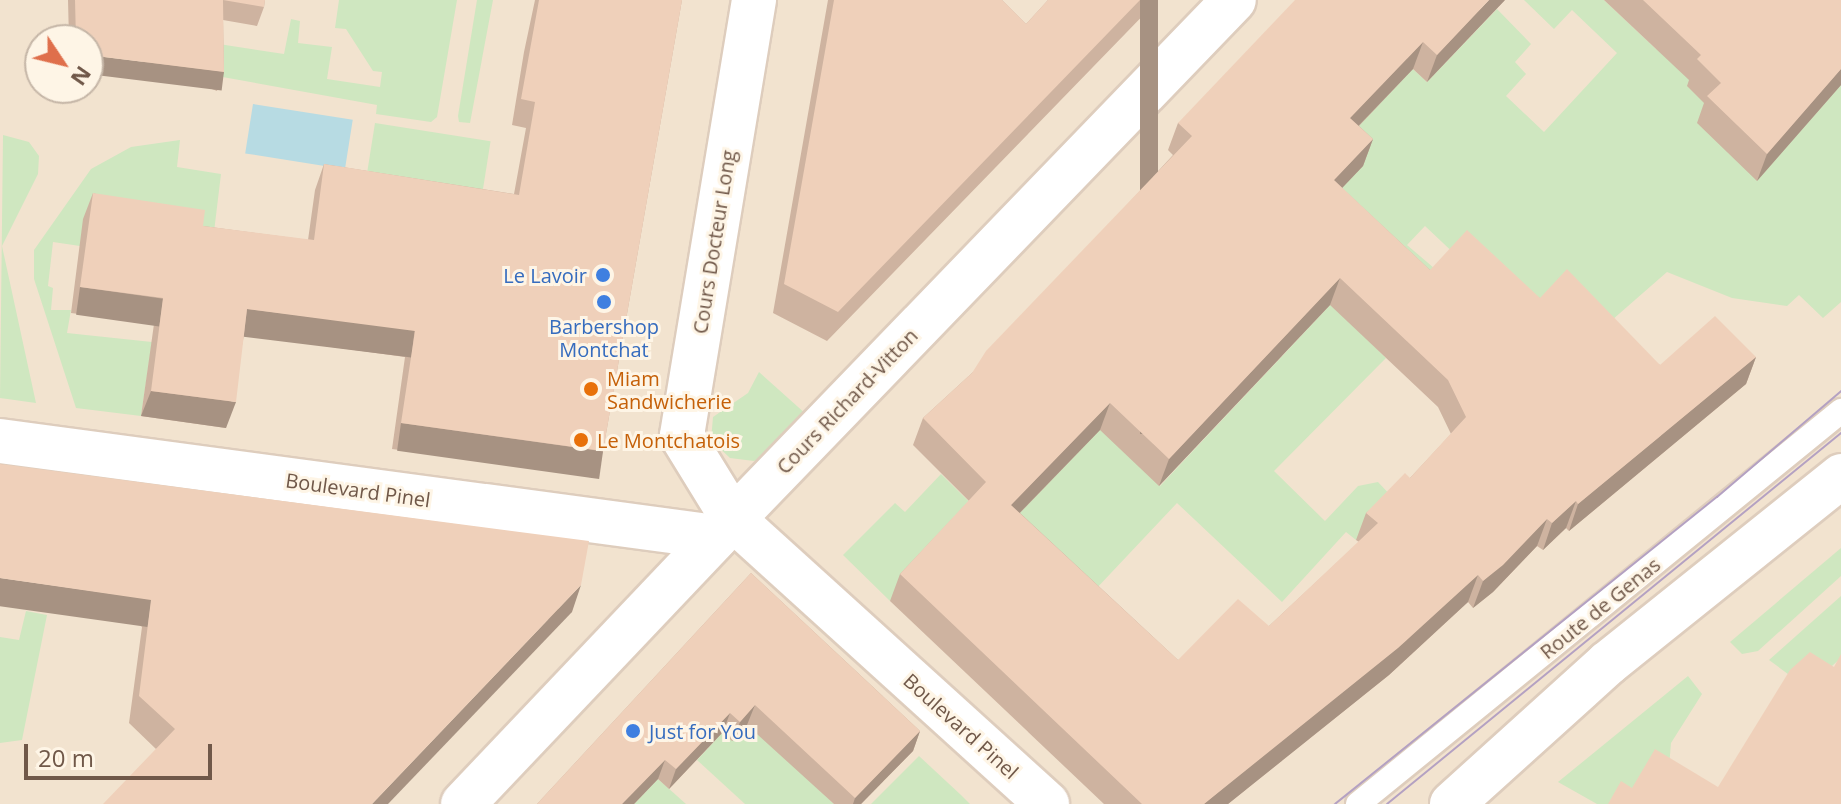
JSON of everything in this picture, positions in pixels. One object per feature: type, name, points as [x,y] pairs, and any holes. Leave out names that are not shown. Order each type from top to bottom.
[{"type":"main road","name":"Cours Docteur Long","points":[[725,528],[682,436],[754,0]]},
{"type":"main road","name":"Cours Richard-Vitton","points":[[463,804],[1234,0]]},
{"type":"main road","name":"Boulevard Pinel","points":[[0,441],[725,528],[1047,804]]},
{"type":"main road","points":[[1452,804],[1608,663],[1841,476]]},
{"type":"lane","name":"Route de Genas","points":[[1358,804],[1841,411]]},
{"type":"shaded area","points":[[0,0],[1841,0],[1841,804],[0,804]]},
{"type":"green space","points":[[339,0],[457,0],[437,117],[431,122],[376,114],[377,105],[217,76],[193,40],[284,54],[291,19],[300,21],[298,43],[332,47],[327,79],[380,87],[382,72],[373,71],[346,29],[335,28]]},
{"type":"green space","points":[[477,0],[493,0],[470,123],[459,122],[458,116]]},
{"type":"green space","points":[[1524,0],[1604,0],[1656,49],[1841,48],[1841,302],[1823,318],[1799,295],[1787,306],[1732,298],[1667,272],[1596,334],[1530,325],[1425,226],[1407,245],[1441,274],[1335,308],[1386,358],[1274,471],[1325,521],[1358,486],[1378,482],[1395,500],[1356,540],[1346,532],[1282,602],[1177,503],[1078,608],[916,574],[890,601],[843,555],[895,503],[905,512],[941,474],[1000,532],[1087,415],[1160,486],[1330,305],[1293,269],[1340,145],[1413,69],[1427,82],[1497,9],[1531,44],[1515,62],[1526,74],[1506,96],[1544,132],[1617,53],[1572,10],[1554,29]]},
{"type":"green space","points":[[375,123],[491,141],[479,216],[363,198]]},
{"type":"green space","points":[[3,135],[29,142],[39,156],[38,174],[2,246],[36,403],[0,398]]},
{"type":"green space","points":[[180,140],[177,167],[221,174],[207,290],[80,246],[53,242],[48,286],[53,288],[51,310],[71,310],[67,333],[152,342],[141,416],[76,408],[34,279],[34,250],[91,169],[131,147]]},
{"type":"green space","points":[[759,372],[807,415],[779,449],[754,461],[730,458],[711,440],[713,417],[748,393]]},
{"type":"green space","points":[[1841,548],[1841,576],[1758,651],[1742,654],[1730,642]]},
{"type":"green space","points":[[1841,596],[1841,658],[1807,688],[1769,660]]},
{"type":"green space","points":[[26,611],[47,615],[22,740],[0,743],[0,637],[19,640]]},
{"type":"green space","points":[[1688,676],[1702,694],[1671,743],[1669,767],[1629,804],[1597,804],[1558,782]]},
{"type":"green space","points":[[749,723],[834,804],[745,804],[697,760],[723,732]]},
{"type":"green space","points":[[919,756],[961,795],[970,804],[871,804]]},
{"type":"green space","points":[[658,779],[686,804],[634,804]]},
{"type":"water","points":[[253,104],[353,120],[345,169],[245,153]]},
{"type":"building","points":[[75,0],[223,0],[224,72],[104,57],[104,24],[76,24]]},
{"type":"building","points":[[223,0],[265,0],[264,7]]},
{"type":"building","points":[[539,0],[682,0],[603,451],[401,423],[415,331],[247,309],[236,402],[151,391],[163,298],[80,287],[93,193],[205,210],[203,226],[314,240],[324,164],[519,195],[535,102],[521,99]]},
{"type":"building","points":[[834,0],[1002,0],[1026,24],[1048,0],[1140,0],[838,312],[784,284]]},
{"type":"building","points":[[1295,0],[1489,0],[1437,55],[1423,42],[1350,118],[1373,139],[1334,180],[1430,270],[1467,230],[1540,298],[1567,269],[1660,365],[1715,316],[1756,357],[1578,504],[1576,501],[1552,523],[1547,519],[1503,565],[1483,581],[1478,575],[1398,648],[1204,804],[1142,804],[900,574],[986,482],[923,418],[972,373],[986,351],[1192,136],[1178,123]],"holes":[[[1340,278],[1448,380],[1466,417],[1410,478],[1405,473],[1366,513],[1378,523],[1269,626],[1238,599],[1178,660],[1011,505],[1110,403],[1169,459]]]},
{"type":"building","points":[[1643,0],[1841,0],[1841,69],[1767,154],[1707,96],[1721,83],[1697,59],[1701,55]]},
{"type":"building","points":[[0,464],[589,541],[581,585],[372,804],[103,804],[175,729],[139,696],[151,600],[0,578]]},
{"type":"building","points":[[751,573],[920,731],[855,798],[755,705],[740,722],[730,713],[676,769],[665,760],[622,804],[537,804]]},
{"type":"building","points":[[1810,652],[1834,667],[1841,654],[1841,804],[1608,804],[1621,781],[1632,788],[1655,749],[1718,787],[1790,670]]},
{"type":"tram line","points":[[1335,804],[1717,497],[1841,391]]},
{"type":"tram line","points":[[1387,804],[1841,433]]},
{"type":"place","name":"Le Lavoir","points":[[603,275]]},
{"type":"place","name":"Barbershop Montchat","points":[[604,302]]},
{"type":"place","name":"Miam Sandwicherie","points":[[591,389]]},
{"type":"place","name":"Le Montchatois","points":[[581,440]]},
{"type":"place","name":"Just for You","points":[[633,731]]}]
